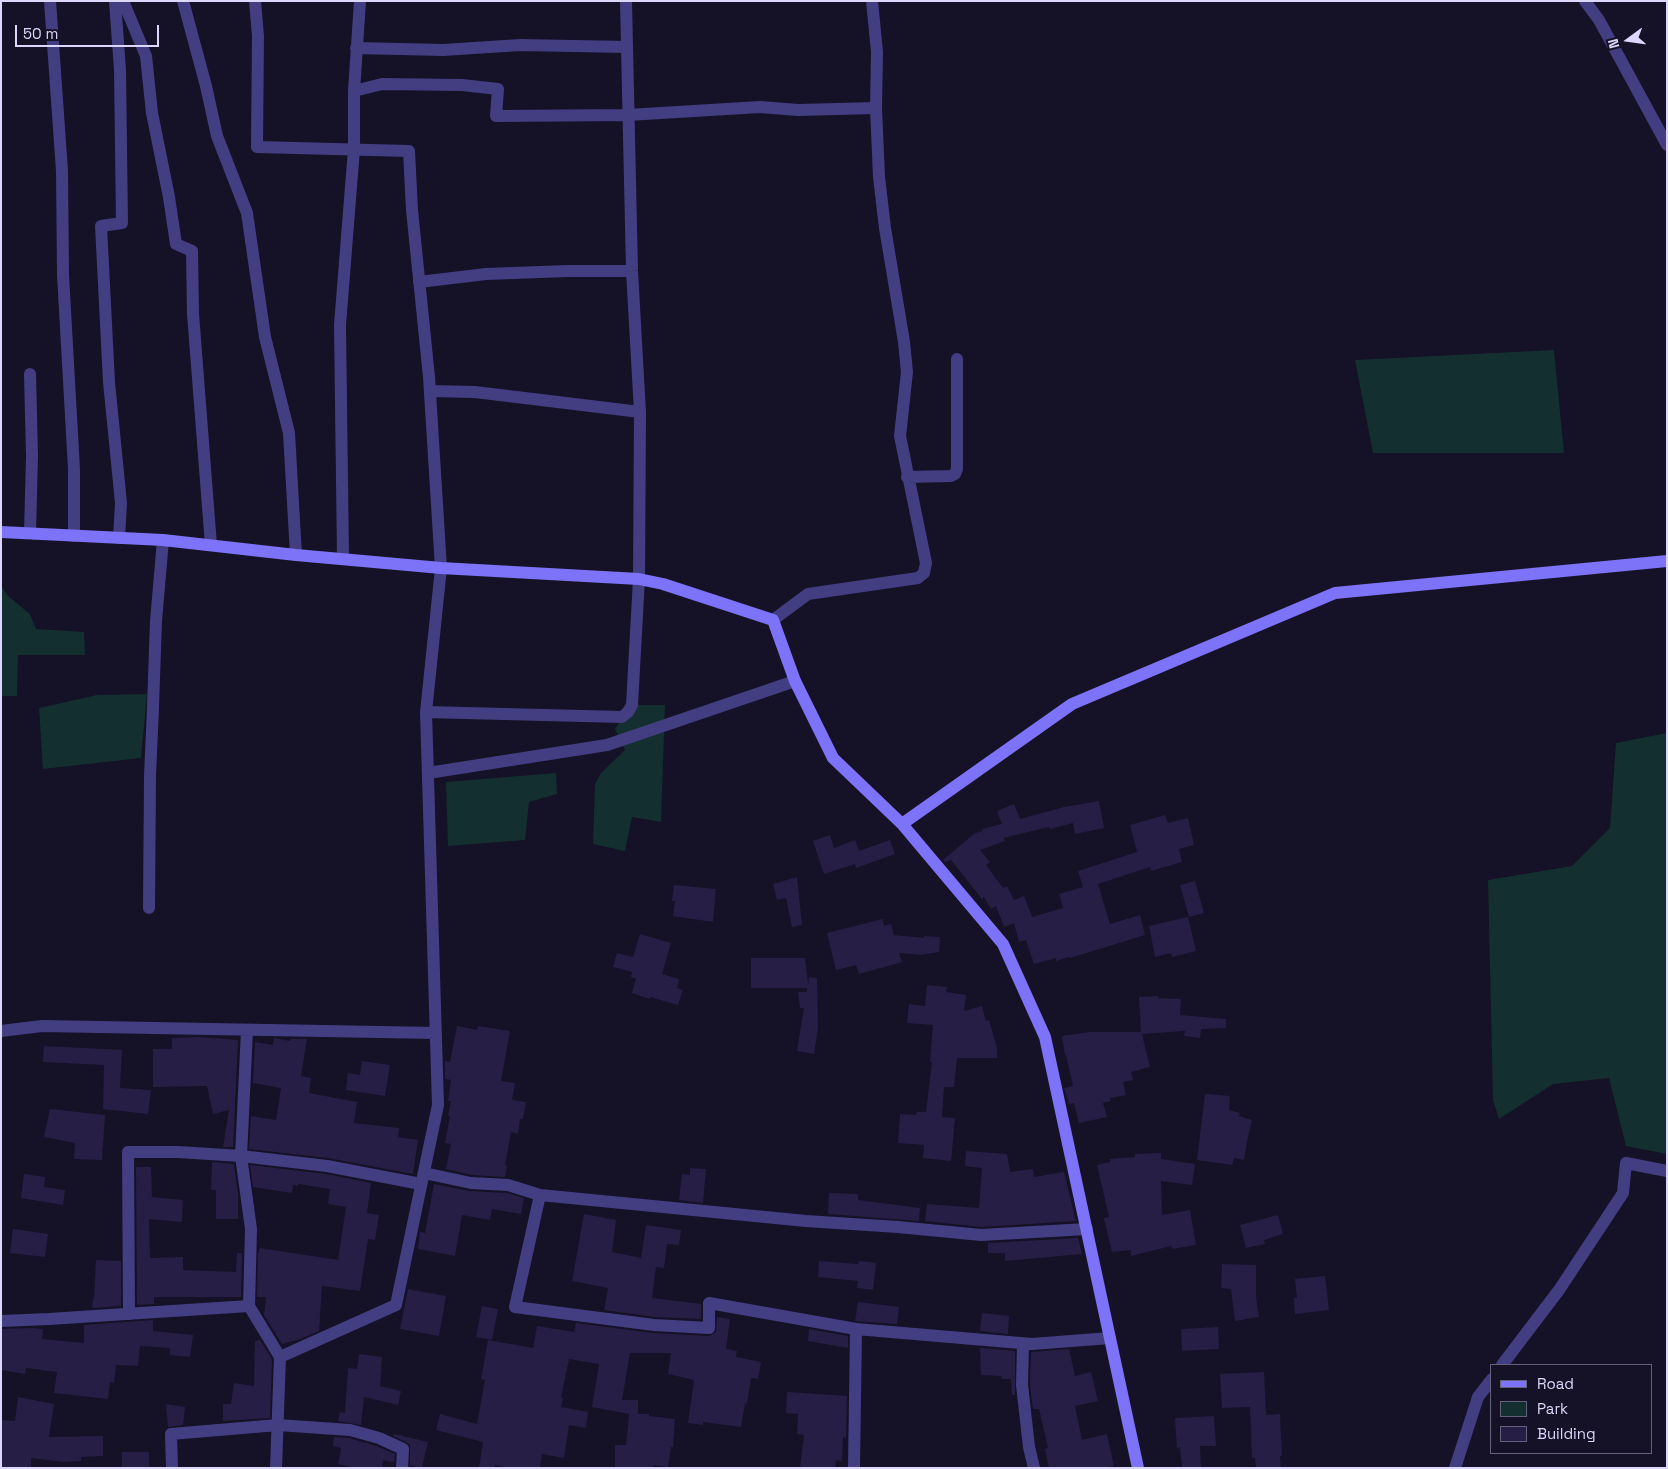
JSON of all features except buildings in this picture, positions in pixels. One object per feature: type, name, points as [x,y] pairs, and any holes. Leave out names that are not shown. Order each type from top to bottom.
[{"type":"street","points":[[50,1],[62,171],[63,275],[74,470],[74,536]]},
{"type":"street","points":[[115,1],[120,70],[122,223],[101,226],[109,382],[121,503],[119,538]]},
{"type":"street","points":[[123,1],[146,56],[152,113],[169,197],[176,244],[192,251],[194,314],[212,545]]},
{"type":"street","points":[[183,1],[206,86],[217,136],[247,213],[265,337],[289,433],[296,555]]},
{"type":"street","points":[[255,1],[258,36],[257,147],[409,151],[412,210],[430,391],[441,568],[426,712],[438,1105],[396,1304],[280,1357]]},
{"type":"street","points":[[343,559],[340,325],[354,149],[354,91],[360,1]]},
{"type":"street","points":[[426,712],[622,717],[632,705],[639,579],[640,412],[632,272],[626,1]]},
{"type":"street","points":[[773,620],[808,594],[918,578],[924,573],[926,563],[900,436],[907,372],[879,177],[876,108],[877,52],[872,1]]},
{"type":"street","points":[[1586,1],[1599,20],[1667,145]]},
{"type":"street","points":[[356,48],[443,50],[520,45],[627,47]]},
{"type":"street","points":[[354,91],[382,84],[462,85],[498,89],[496,116],[628,115],[760,107],[798,110],[876,108]]},
{"type":"street","points":[[419,282],[486,274],[568,271],[632,272]]},
{"type":"street","points":[[907,477],[951,476],[955,474],[957,469],[957,359]]},
{"type":"street","points":[[30,374],[32,456],[30,534]]},
{"type":"street","points":[[430,391],[475,392],[640,412]]},
{"type":"street","points":[[1,532],[163,540],[296,555],[441,568],[639,579],[663,584],[773,620]]},
{"type":"street","points":[[149,908],[152,707],[156,621],[163,540]]},
{"type":"street","points":[[902,824],[1072,704],[1335,593],[1667,561]]},
{"type":"street","points":[[773,620],[795,681],[833,758],[902,824],[1003,944],[1045,1037],[1138,1468]]},
{"type":"street","points":[[428,773],[607,746],[795,681]]},
{"type":"street","points":[[1,1031],[42,1026],[436,1033]]},
{"type":"street","points":[[248,1030],[241,1156],[251,1229],[249,1306],[280,1357],[276,1468]]},
{"type":"street","points":[[129,1314],[128,1152],[178,1152],[241,1156],[423,1178],[508,1185],[540,1195],[796,1220],[981,1235],[1087,1229]]},
{"type":"street","points":[[1503,1364],[1559,1290],[1624,1193],[1626,1163],[1667,1171]]},
{"type":"street","points":[[540,1195],[515,1307],[654,1325],[709,1328],[709,1303],[856,1329],[1023,1344],[1110,1338]]},
{"type":"street","points":[[1,1321],[249,1306]]},
{"type":"street","points":[[854,1468],[856,1329]]},
{"type":"street","points":[[1023,1344],[1022,1385],[1029,1447],[1034,1468]]},
{"type":"street","points":[[1455,1468],[1478,1397],[1490,1381]]},
{"type":"street","points":[[172,1468],[171,1434],[278,1425],[350,1430],[379,1438],[403,1449],[402,1468]]},
{"type":"green space","points":[[1554,350],[1564,453],[1373,453],[1355,360]]},
{"type":"green space","points":[[1,585],[7,595],[30,614],[36,629],[84,632],[85,655],[18,655],[17,696],[1,696]]},
{"type":"green space","points":[[147,694],[141,758],[43,769],[39,708],[97,695]]},
{"type":"green space","points":[[632,705],[665,705],[661,822],[632,817],[625,851],[593,844],[595,784],[601,773],[625,750],[615,729]]},
{"type":"green space","points":[[1667,733],[1667,1154],[1626,1146],[1609,1078],[1553,1084],[1499,1119],[1493,1100],[1488,880],[1572,866],[1610,828],[1616,743]]},
{"type":"green space","points":[[556,773],[557,794],[529,802],[525,840],[448,846],[446,782]]}]
